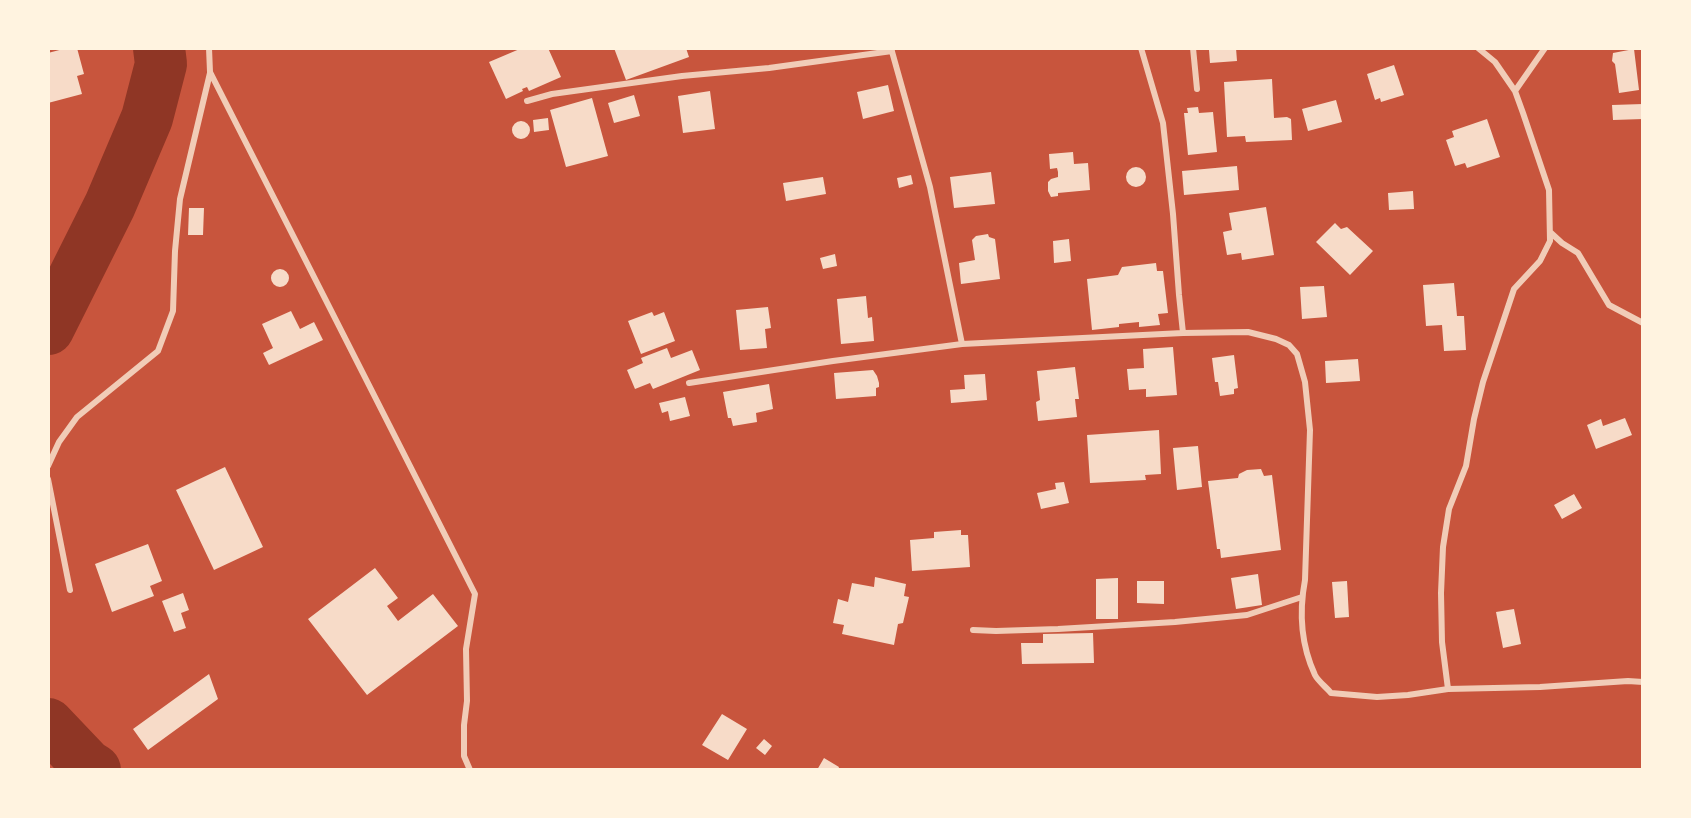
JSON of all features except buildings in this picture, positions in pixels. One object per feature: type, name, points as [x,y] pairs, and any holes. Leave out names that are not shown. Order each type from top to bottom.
[{"type":"street","points":[[48,466],[59,442],[77,417],[158,351],[173,311],[180,199],[210,72],[209,48]]},
{"type":"street","points":[[1141,48],[1163,123],[1183,333]]},
{"type":"street","points":[[1193,48],[1197,89]]},
{"type":"street","points":[[1448,689],[1442,642],[1441,593],[1443,548],[1449,509],[1466,466],[1483,382],[1514,289],[1540,261],[1550,242],[1549,190],[1515,91],[1495,62],[1478,48]]},
{"type":"street","points":[[1515,91],[1545,48]]},
{"type":"street","points":[[527,101],[552,94],[682,76],[769,68],[892,49],[930,187],[962,344]]},
{"type":"street","points":[[210,72],[475,594],[466,649],[467,700],[464,756],[470,770]]},
{"type":"street","points":[[1550,231],[1562,243],[1578,252],[1610,305],[1643,323]]},
{"type":"street","points":[[689,383],[962,344],[1183,333],[1248,332],[1276,339],[1289,345],[1297,354],[1305,382],[1310,430],[1305,580],[1302,597],[1303,642],[1316,677],[1331,693],[1377,697],[1448,689],[1643,682]]},
{"type":"street","points":[[48,479],[70,590]]},
{"type":"street","points":[[973,630],[1058,629],[1247,615],[1302,597]]},
{"type":"waterway","points":[[48,329],[110,205],[147,118],[161,64],[159,48]]},
{"type":"waterway","points":[[48,724],[87,765],[95,770]]}]
